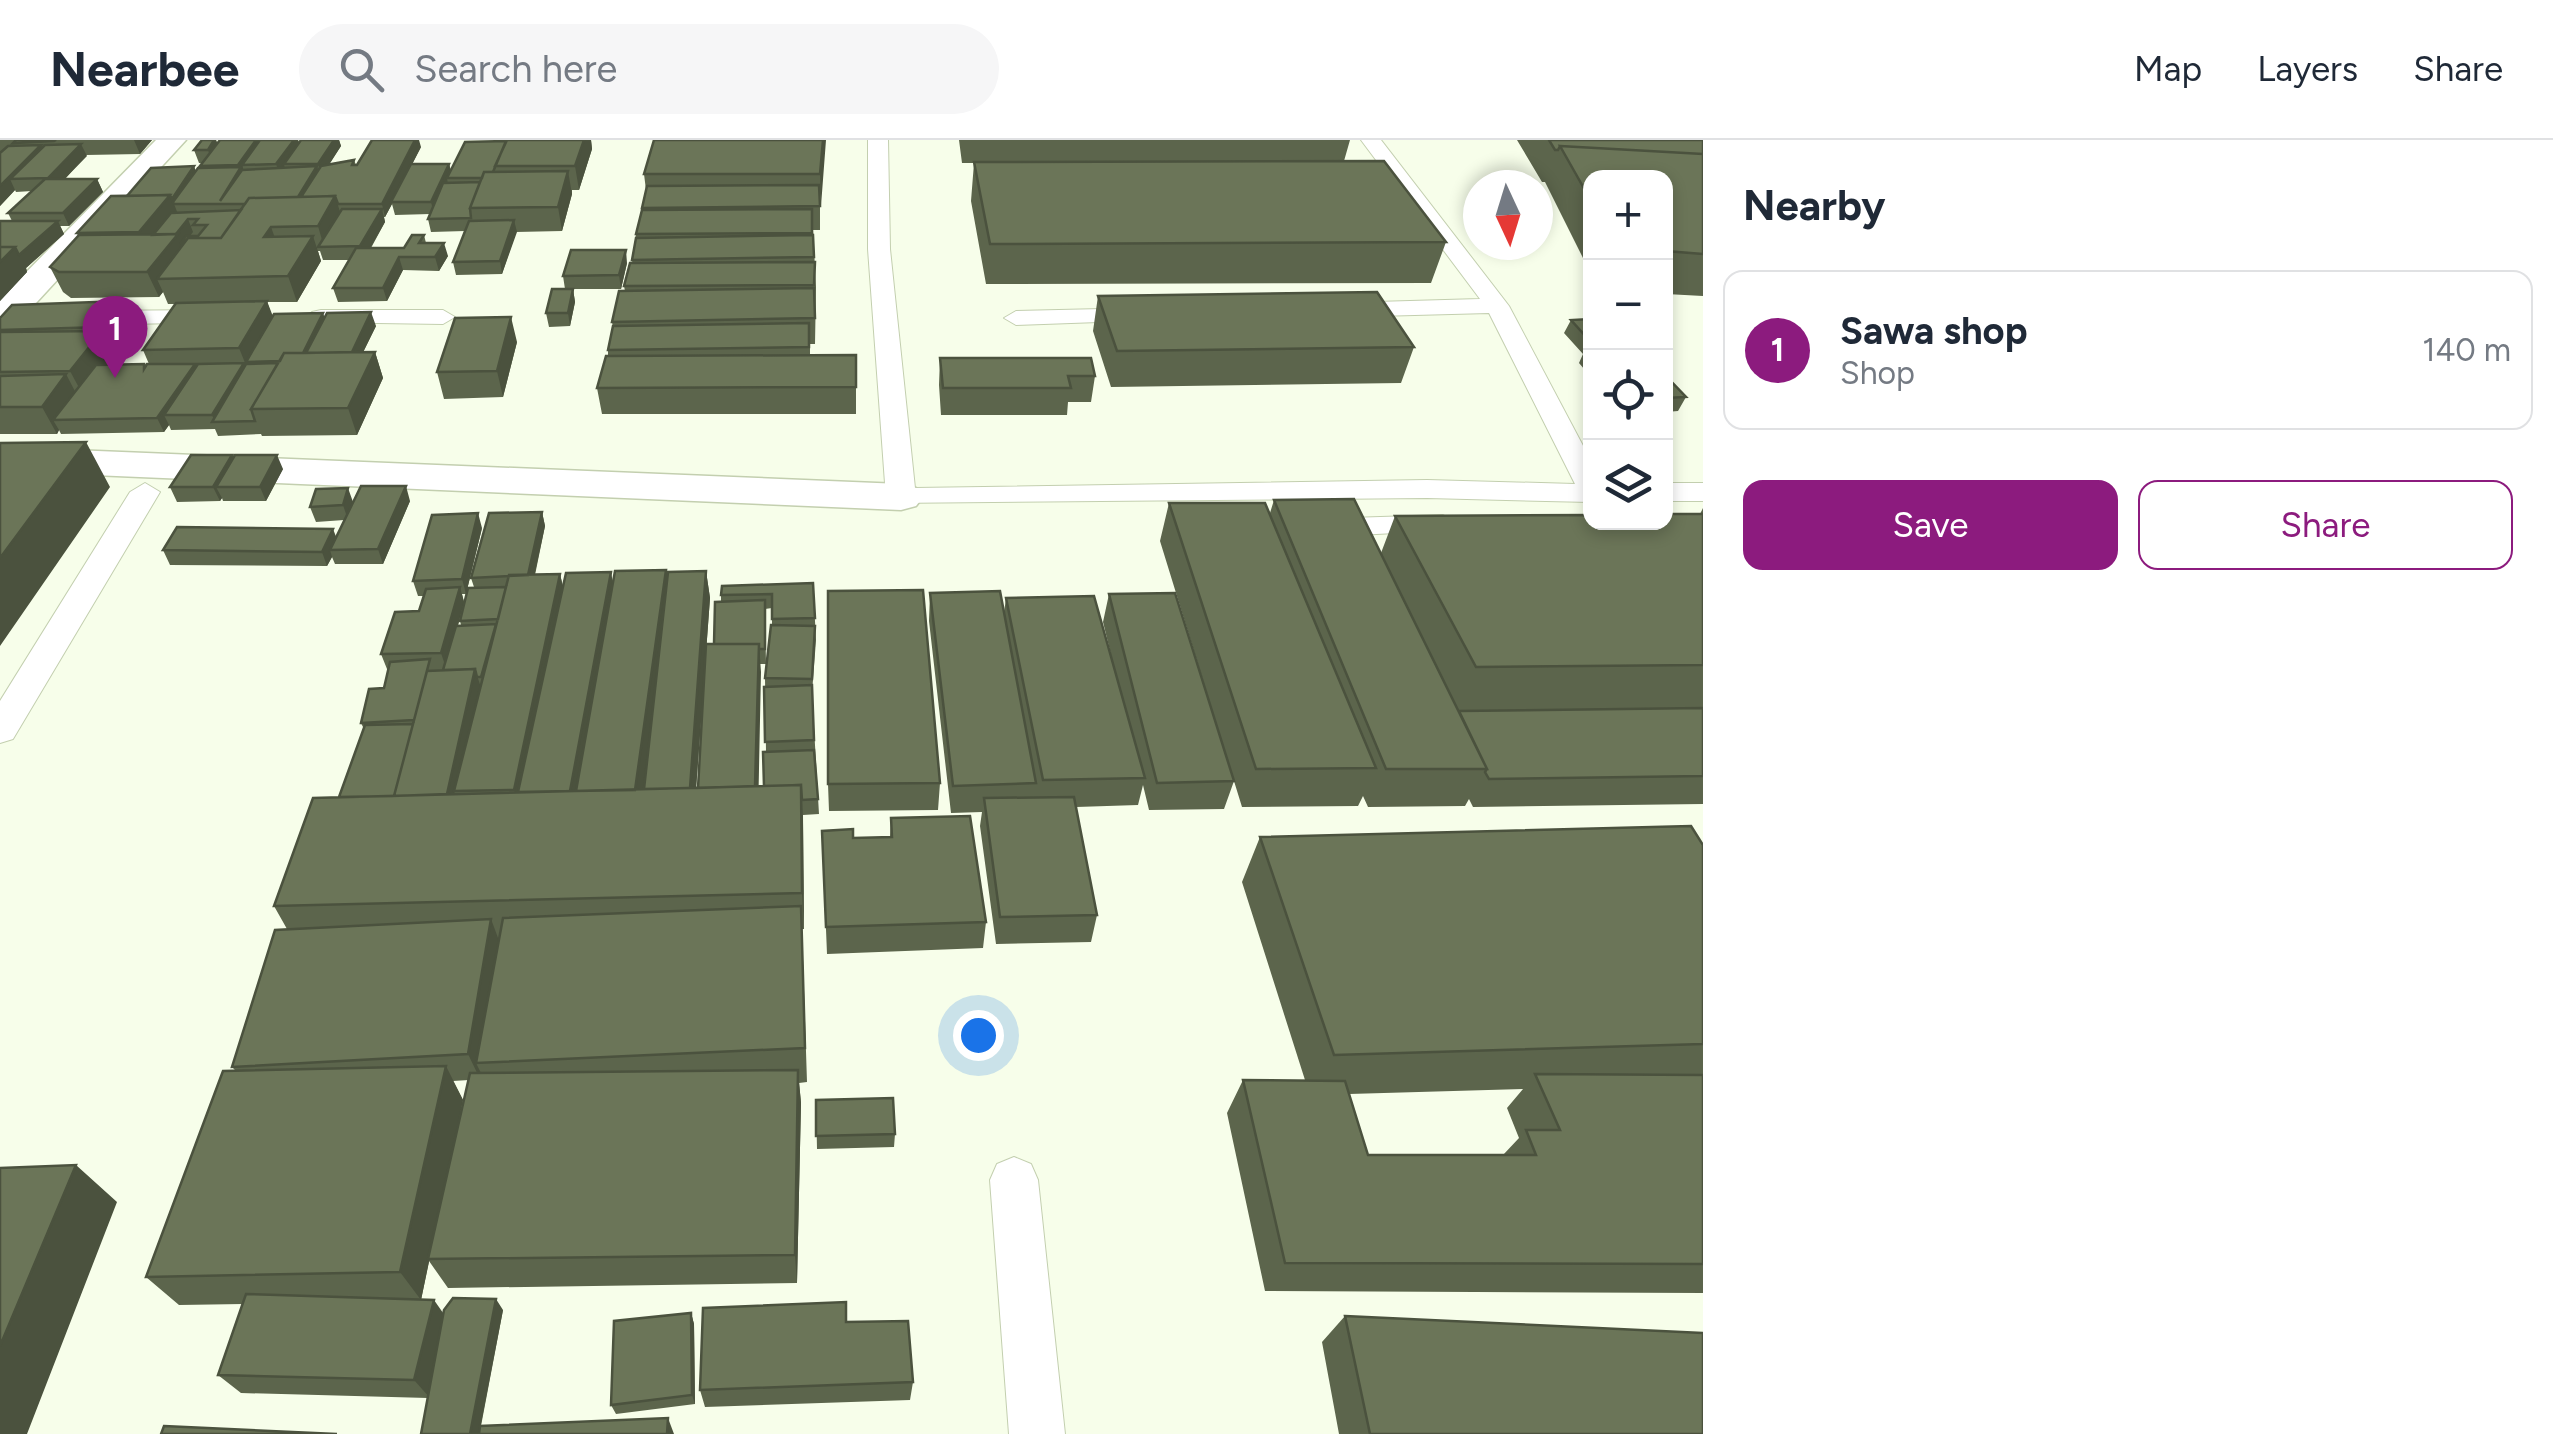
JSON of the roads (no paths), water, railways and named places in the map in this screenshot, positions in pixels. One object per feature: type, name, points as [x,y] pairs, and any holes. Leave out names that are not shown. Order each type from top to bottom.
[{"type":"street","points":[[1,319],[171,141],[206,141]]},
{"type":"street","points":[[0,459],[902,497]]},
{"type":"lane","points":[[878,140],[879,249],[902,497],[1427,489],[1583,493]]},
{"type":"lane","points":[[1371,140],[1497,306],[1583,472]]},
{"type":"lane","points":[[1324,310],[1497,306]]},
{"type":"lane","points":[[1016,318],[1170,314]]},
{"type":"lane","points":[[1,319],[232,317]]},
{"type":"lane","points":[[290,317],[443,317]]},
{"type":"lane","points":[[0,730],[146,492]]},
{"type":"lane","points":[[1673,492],[1703,492]]},
{"type":"lane","points":[[1673,516],[1703,514]]},
{"type":"lane","points":[[1513,521],[1583,518]]},
{"type":"lane","points":[[1281,530],[1474,522]]},
{"type":"lane","points":[[1014,1180],[1037,1434]]},
{"type":"place","name":"Sawa shop","points":[[115,378]]}]
